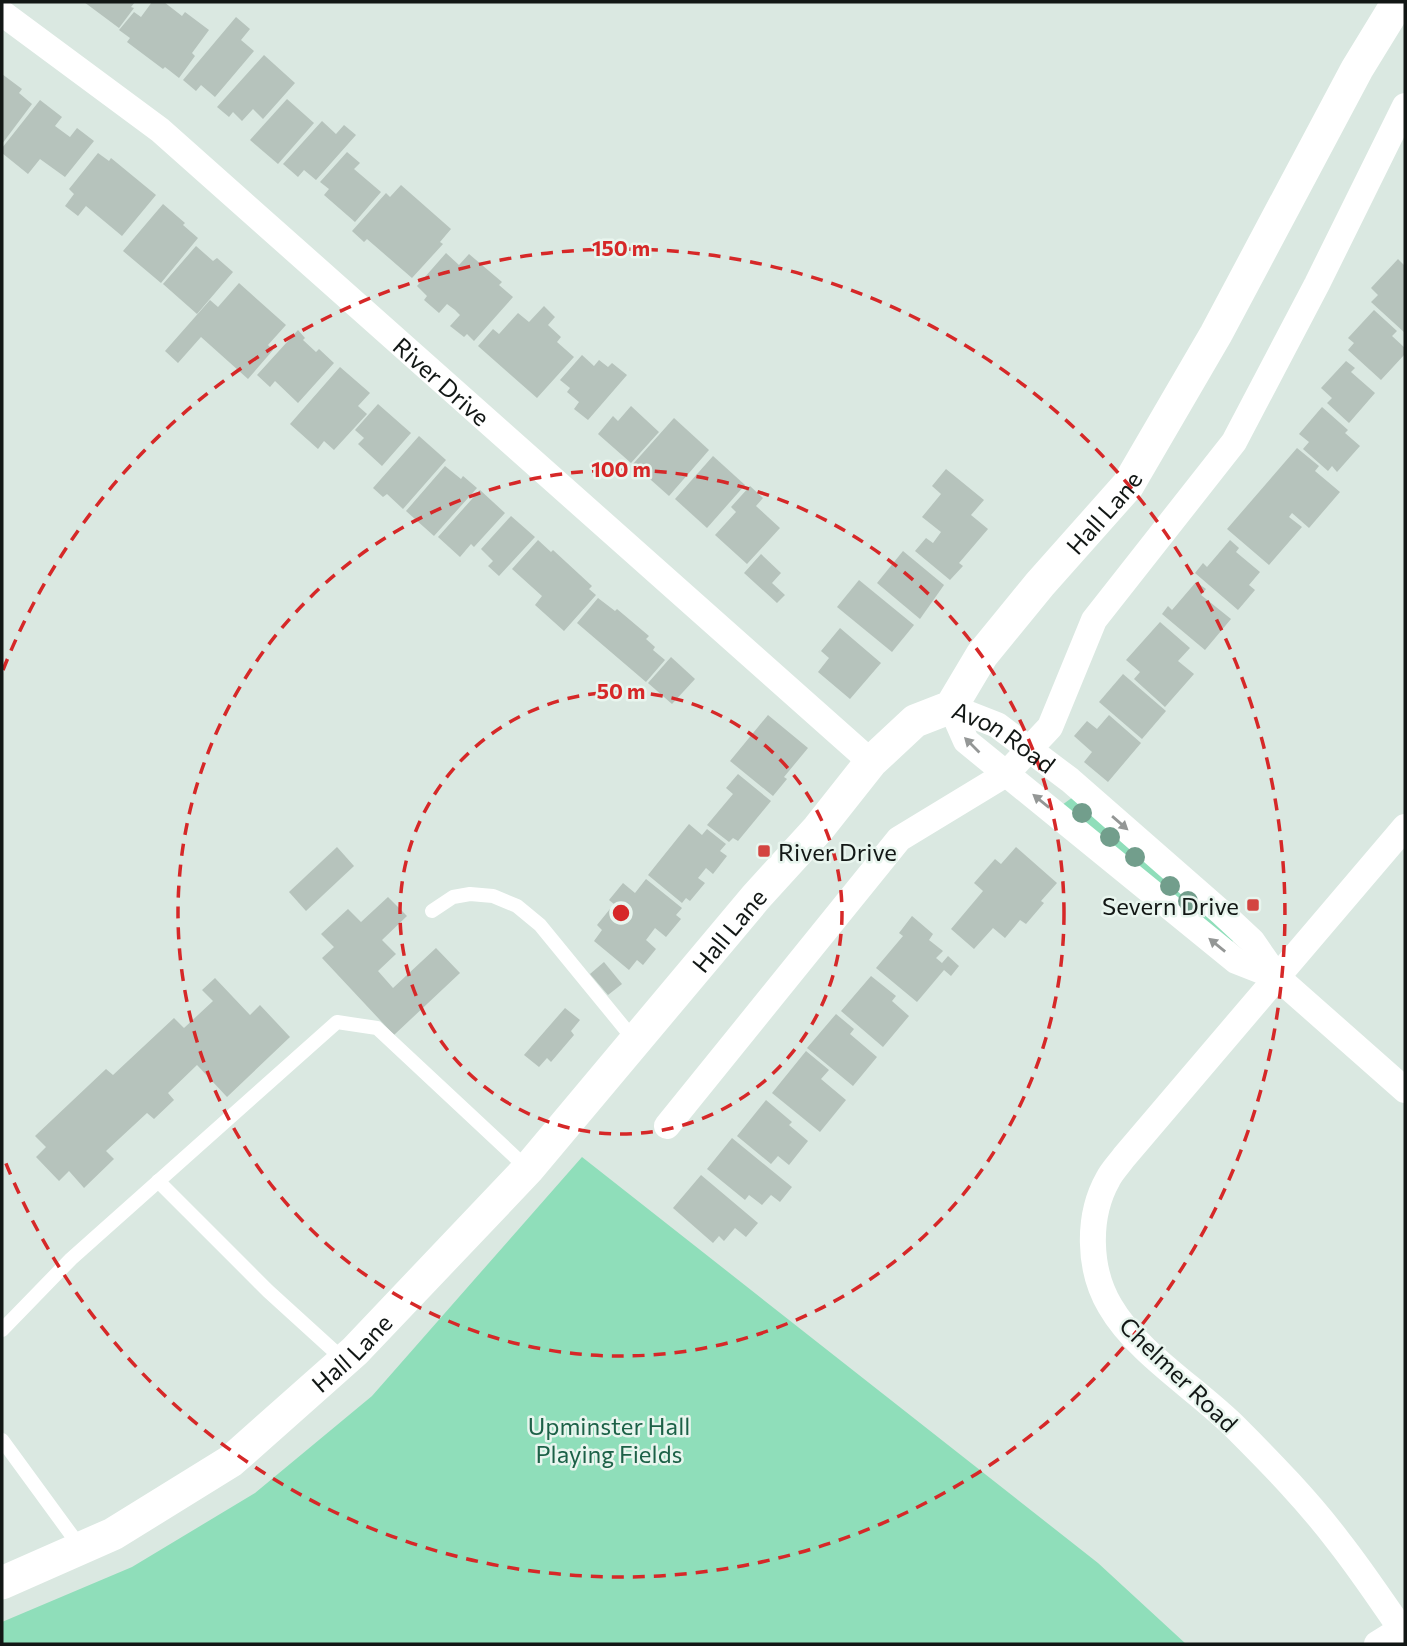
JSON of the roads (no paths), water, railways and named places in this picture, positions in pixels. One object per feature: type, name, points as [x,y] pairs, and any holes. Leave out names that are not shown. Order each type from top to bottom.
[{"type":"street","name":"Hall Lane","points":[[2,1583],[113,1534],[231,1461],[345,1361],[528,1169],[755,897],[818,829],[871,762],[915,721],[951,706],[982,655],[1040,584],[1128,485],[1216,334],[1357,69],[1398,2]]},
{"type":"street","name":"River Drive","points":[[2,13],[160,130],[871,762]]},
{"type":"street","points":[[667,1126],[900,839],[1006,774],[1050,727],[1094,620],[1234,442],[1317,284],[1405,106]]},
{"type":"street","name":"Avon Road","points":[[951,706],[997,725],[1070,780],[1222,913],[1252,941],[1277,977],[1405,1090]]},
{"type":"street","name":"Avon Road","points":[[951,706],[966,741],[1236,961],[1277,977]]},
{"type":"street","points":[[1277,977],[1405,827]]},
{"type":"street","name":"Chelmer Road","points":[[1277,977],[1108,1179],[1096,1207],[1092,1237],[1096,1271],[1109,1306],[1132,1336],[1233,1425],[1288,1481],[1339,1542],[1401,1629],[1377,1644]]},
{"type":"lane","points":[[432,911],[453,897],[470,894],[493,896],[517,905],[540,925],[635,1041]]},
{"type":"lane","points":[[2,1330],[71,1259],[337,1021],[377,1028],[528,1169]]},
{"type":"lane","points":[[158,1181],[268,1291],[345,1361]]},
{"type":"lane","points":[[2,1440],[81,1548]]},
{"type":"place","name":"River Drive","points":[[764,851]]},
{"type":"place","name":"Severn Drive","points":[[1253,905]]},
{"type":"park label","name":"Upminster Hall Playing Fields","points":[[609,1439]]}]
